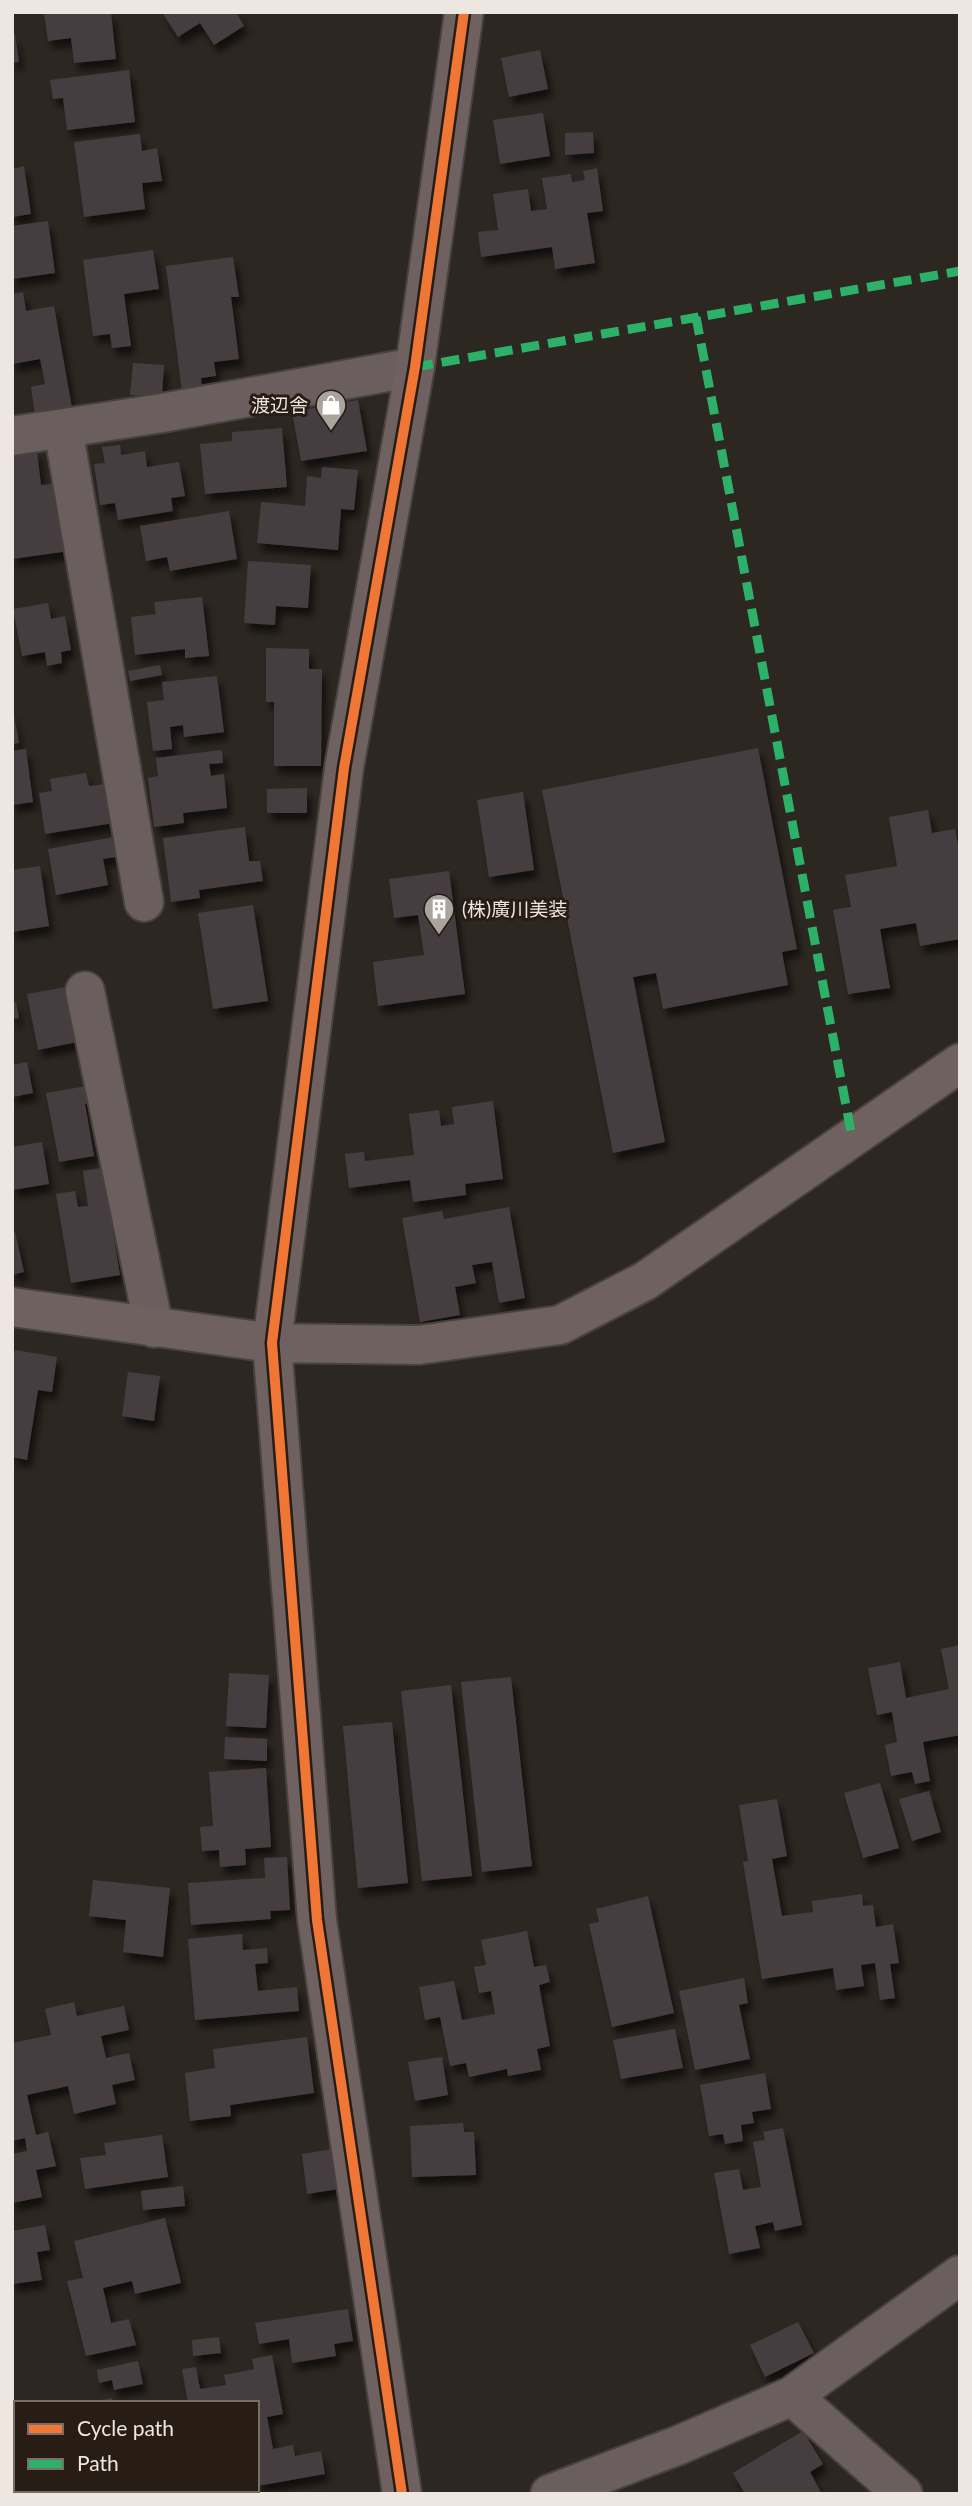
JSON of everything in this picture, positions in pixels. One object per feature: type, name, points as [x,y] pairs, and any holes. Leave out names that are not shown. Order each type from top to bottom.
[{"type":"street","points":[[402,2494],[317,1920],[272,1343],[344,768],[415,367],[464,12]]},
{"type":"street","points":[[12,436],[162,413],[415,367]]},
{"type":"street","points":[[63,428],[144,902]]},
{"type":"street","points":[[85,991],[154,1328]]},
{"type":"street","points":[[12,1307],[272,1343],[419,1345],[560,1325],[645,1281],[960,1063]]},
{"type":"street","points":[[550,2494],[679,2445],[792,2396],[960,2275]]},
{"type":"street","points":[[792,2396],[903,2494]]},
{"type":"building","points":[[44,12],[111,12],[116,59],[74,63],[71,38],[48,41]]},
{"type":"building","points":[[162,12],[236,12],[244,26],[214,45],[200,23],[178,37]]},
{"type":"building","points":[[15,34],[19,62],[12,63],[12,35]]},
{"type":"building","points":[[540,50],[548,89],[509,97],[501,58]]},
{"type":"building","points":[[129,70],[135,122],[67,130],[63,98],[53,99],[50,80]]},
{"type":"building","points":[[543,113],[550,156],[500,164],[493,120]]},
{"type":"building","points":[[593,132],[594,153],[565,155],[565,133]]},
{"type":"building","points":[[140,134],[142,151],[157,148],[162,181],[142,183],[145,209],[84,217],[74,142]]},
{"type":"building","points":[[24,166],[31,214],[12,217],[12,169]]},
{"type":"building","points":[[597,168],[603,211],[587,213],[595,263],[555,269],[552,247],[481,257],[478,232],[498,230],[493,194],[528,189],[531,211],[547,209],[542,178],[571,174],[572,182],[585,180],[583,171]]},
{"type":"building","points":[[48,221],[55,273],[12,279],[12,226]]},
{"type":"building","points":[[153,250],[159,289],[124,294],[131,346],[112,348],[110,334],[93,336],[83,260]]},
{"type":"building","points":[[233,257],[239,297],[231,297],[239,359],[214,362],[216,376],[201,378],[202,390],[182,392],[166,266]]},
{"type":"building","points":[[23,292],[26,311],[54,306],[72,408],[35,415],[31,387],[45,384],[40,359],[12,364],[12,294]]},
{"type":"building","points":[[133,363],[164,365],[162,397],[130,395]]},
{"type":"building","points":[[358,400],[367,451],[301,461],[292,412]]},
{"type":"building","points":[[282,428],[287,487],[205,494],[200,444],[232,441],[232,432]]},
{"type":"building","points":[[120,445],[121,455],[145,451],[147,467],[179,462],[185,496],[171,498],[173,511],[118,520],[115,503],[100,505],[94,464],[105,463],[102,447]]},
{"type":"building","points":[[37,451],[41,485],[60,483],[69,551],[12,559],[12,454]]},
{"type":"building","points":[[322,467],[358,470],[354,510],[341,509],[338,550],[257,543],[261,502],[305,506],[307,476],[321,478]]},
{"type":"building","points":[[229,511],[237,559],[170,571],[167,557],[146,561],[140,526]]},
{"type":"building","points":[[248,561],[311,565],[308,608],[276,606],[275,625],[244,623]]},
{"type":"building","points":[[202,597],[209,656],[185,658],[185,649],[135,655],[131,617],[156,614],[154,602]]},
{"type":"building","points":[[48,603],[51,619],[65,616],[71,650],[61,652],[62,663],[47,666],[45,652],[22,656],[13,609]]},
{"type":"building","points":[[266,648],[309,649],[309,669],[322,669],[321,766],[274,766],[274,702],[266,702]]},
{"type":"building","points":[[160,665],[162,675],[130,681],[128,671]]},
{"type":"building","points":[[217,676],[224,732],[184,737],[183,725],[170,727],[172,749],[153,751],[147,702],[164,700],[162,682]]},
{"type":"building","points":[[12,705],[19,743],[12,744]]},
{"type":"building","points":[[758,748],[797,949],[782,952],[788,985],[663,1009],[656,973],[633,977],[665,1142],[613,1153],[542,790]]},
{"type":"building","points":[[26,749],[33,802],[12,805],[12,751]]},
{"type":"building","points":[[222,750],[223,763],[209,764],[211,776],[224,774],[227,808],[183,813],[184,823],[154,827],[148,778],[158,776],[156,758]]},
{"type":"building","points":[[86,773],[89,786],[114,783],[120,822],[45,834],[39,793],[52,791],[50,779]]},
{"type":"building","points":[[307,788],[307,813],[267,813],[267,789]]},
{"type":"building","points":[[523,792],[534,870],[489,877],[477,800]]},
{"type":"building","points":[[928,810],[932,833],[955,829],[960,856],[960,939],[920,946],[916,923],[880,929],[890,988],[848,994],[833,910],[851,907],[845,875],[897,866],[889,817]]},
{"type":"building","points":[[245,827],[249,861],[260,861],[263,881],[199,890],[200,898],[171,902],[163,838]]},
{"type":"building","points":[[120,836],[123,856],[103,859],[108,885],[56,895],[48,849]]},
{"type":"building","points":[[40,866],[49,926],[12,932],[12,870]]},
{"type":"building","name":"(株)廣川美装","points":[[449,871],[465,994],[378,1006],[373,962],[424,955],[418,915],[394,918],[389,879]]},
{"type":"building","points":[[253,905],[268,1001],[213,1009],[198,913]]},
{"type":"building","points":[[72,986],[82,1041],[38,1050],[27,994]]},
{"type":"building","points":[[16,1002],[19,1018],[12,1019],[12,1003]]},
{"type":"building","points":[[27,1062],[33,1093],[12,1097],[12,1065]]},
{"type":"building","points":[[93,1085],[96,1102],[85,1104],[94,1156],[59,1162],[46,1093]]},
{"type":"building","points":[[493,1101],[503,1179],[465,1184],[466,1195],[413,1202],[410,1180],[349,1188],[345,1154],[364,1152],[365,1161],[414,1155],[409,1114],[439,1110],[441,1126],[454,1124],[452,1107]]},
{"type":"building","points":[[42,1142],[49,1184],[12,1190],[12,1147]]},
{"type":"building","points":[[112,1166],[117,1198],[108,1200],[120,1275],[71,1283],[56,1194],[75,1191],[78,1207],[88,1206],[83,1171]]},
{"type":"building","points":[[509,1207],[525,1298],[499,1303],[492,1262],[472,1265],[476,1283],[455,1287],[460,1315],[420,1322],[402,1218],[442,1211],[444,1219]]},
{"type":"building","points":[[15,1232],[24,1272],[12,1275],[12,1233]]},
{"type":"building","points":[[15,1350],[57,1357],[52,1392],[38,1390],[27,1460],[12,1457],[12,1366]]},
{"type":"building","points":[[128,1372],[160,1376],[154,1421],[122,1416]]},
{"type":"building","points":[[960,1645],[960,1735],[923,1742],[930,1781],[915,1784],[912,1772],[891,1776],[885,1745],[897,1742],[892,1712],[877,1715],[868,1668],[900,1662],[906,1698],[949,1689],[941,1649]]},
{"type":"building","points":[[229,1673],[269,1675],[266,1728],[226,1726]]},
{"type":"building","points":[[511,1677],[532,1866],[482,1872],[461,1682]]},
{"type":"building","points":[[451,1685],[472,1876],[422,1881],[401,1691]]},
{"type":"building","points":[[392,1722],[408,1883],[358,1888],[343,1726]]},
{"type":"building","points":[[225,1737],[267,1739],[267,1761],[224,1759]]},
{"type":"building","points":[[266,1768],[271,1847],[245,1849],[246,1865],[220,1867],[219,1850],[202,1851],[200,1827],[213,1826],[209,1772]]},
{"type":"building","points":[[880,1783],[899,1848],[863,1858],[844,1793]]},
{"type":"building","points":[[929,1791],[941,1832],[912,1841],[899,1799]]},
{"type":"building","points":[[777,1799],[787,1856],[772,1859],[782,1916],[813,1912],[812,1901],[862,1894],[863,1906],[873,1905],[876,1927],[893,1924],[899,1963],[890,1964],[895,1998],[880,2000],[875,1963],[861,1965],[864,1986],[836,1990],[833,1968],[762,1979],[743,1862],[748,1861],[739,1805]]},
{"type":"building","points":[[287,1857],[290,1910],[270,1911],[271,1919],[191,1925],[188,1883],[265,1878],[264,1858]]},
{"type":"building","points":[[93,1880],[170,1888],[163,1957],[123,1952],[126,1920],[89,1916]]},
{"type":"building","points":[[648,1896],[674,2013],[612,2027],[589,1924],[599,1922],[596,1909]]},
{"type":"building","points":[[527,1931],[534,1967],[546,1965],[550,1982],[539,1985],[550,2046],[537,2049],[541,2070],[508,2076],[507,2069],[469,2077],[466,2063],[450,2066],[440,2017],[425,2020],[419,1987],[454,1981],[462,2020],[495,2014],[491,1991],[479,1993],[474,1967],[486,1965],[481,1940]]},
{"type":"building","points":[[242,1934],[243,1950],[267,1948],[268,1963],[255,1964],[258,1991],[297,1987],[299,2011],[195,2020],[188,1939]]},
{"type":"building","points":[[744,1978],[748,2003],[739,2005],[750,2059],[695,2070],[679,1991]]},
{"type":"building","points":[[74,2002],[77,2016],[124,2006],[129,2030],[101,2036],[106,2058],[129,2053],[135,2080],[112,2085],[116,2104],[74,2114],[68,2086],[27,2095],[36,2135],[48,2132],[56,2166],[36,2170],[42,2197],[12,2203],[12,2154],[27,2151],[25,2138],[12,2141],[12,2043],[51,2035],[45,2009]]},
{"type":"building","points":[[675,2029],[683,2068],[621,2079],[613,2040]]},
{"type":"building","points":[[307,2037],[314,2093],[230,2105],[231,2116],[190,2121],[185,2073],[215,2068],[213,2049]]},
{"type":"building","points":[[442,2057],[448,2095],[415,2101],[408,2062]]},
{"type":"building","points":[[765,2073],[771,2109],[752,2112],[754,2123],[741,2125],[743,2141],[725,2144],[723,2134],[709,2136],[700,2085]]},
{"type":"building","points":[[463,2123],[464,2132],[474,2132],[476,2175],[412,2177],[410,2126]]},
{"type":"building","points":[[783,2128],[802,2225],[775,2231],[773,2222],[755,2226],[760,2248],[729,2254],[714,2173],[739,2169],[743,2190],[761,2187],[753,2142],[765,2140],[763,2132]]},
{"type":"building","points":[[162,2135],[168,2177],[85,2189],[80,2158],[106,2155],[104,2143]]},
{"type":"building","points":[[339,2148],[345,2188],[307,2194],[302,2154]]},
{"type":"building","points":[[183,2186],[185,2206],[143,2210],[141,2191]]},
{"type":"building","points":[[165,2218],[181,2283],[135,2294],[132,2281],[103,2288],[111,2323],[129,2319],[136,2345],[86,2356],[67,2281],[83,2278],[74,2241]]},
{"type":"building","points":[[45,2225],[50,2250],[37,2252],[42,2280],[12,2284],[12,2231]]},
{"type":"building","points":[[348,2309],[353,2341],[334,2344],[336,2356],[292,2363],[289,2339],[259,2344],[255,2323]]},
{"type":"building","points":[[798,2322],[814,2353],[765,2377],[750,2345]]},
{"type":"building","points":[[219,2337],[221,2353],[193,2356],[192,2340]]},
{"type":"building","points":[[272,2355],[283,2414],[267,2417],[273,2449],[293,2445],[295,2456],[321,2451],[325,2474],[259,2486],[259,2401],[188,2401],[182,2369],[196,2367],[200,2389],[226,2385],[224,2375],[254,2369],[252,2359]]},
{"type":"building","points":[[138,2361],[143,2384],[114,2390],[112,2380],[99,2383],[97,2370]]},
{"type":"building","points":[[803,2431],[823,2464],[810,2472],[822,2494],[745,2494],[733,2473]]},
{"type":"building","points":[[26,2492],[95,2494],[27,2494]]},
{"type":"marked path","points":[[415,367],[960,271]]},
{"type":"marked path","points":[[696,317],[852,1137]]},
{"type":"cycle path","points":[[402,2494],[317,1920],[272,1343],[344,768],[415,367],[464,12]]},
{"type":"place","name":"渡辺舎","points":[[331,432]]},
{"type":"place","name":"(株)廣川美装","points":[[439,936]]}]
